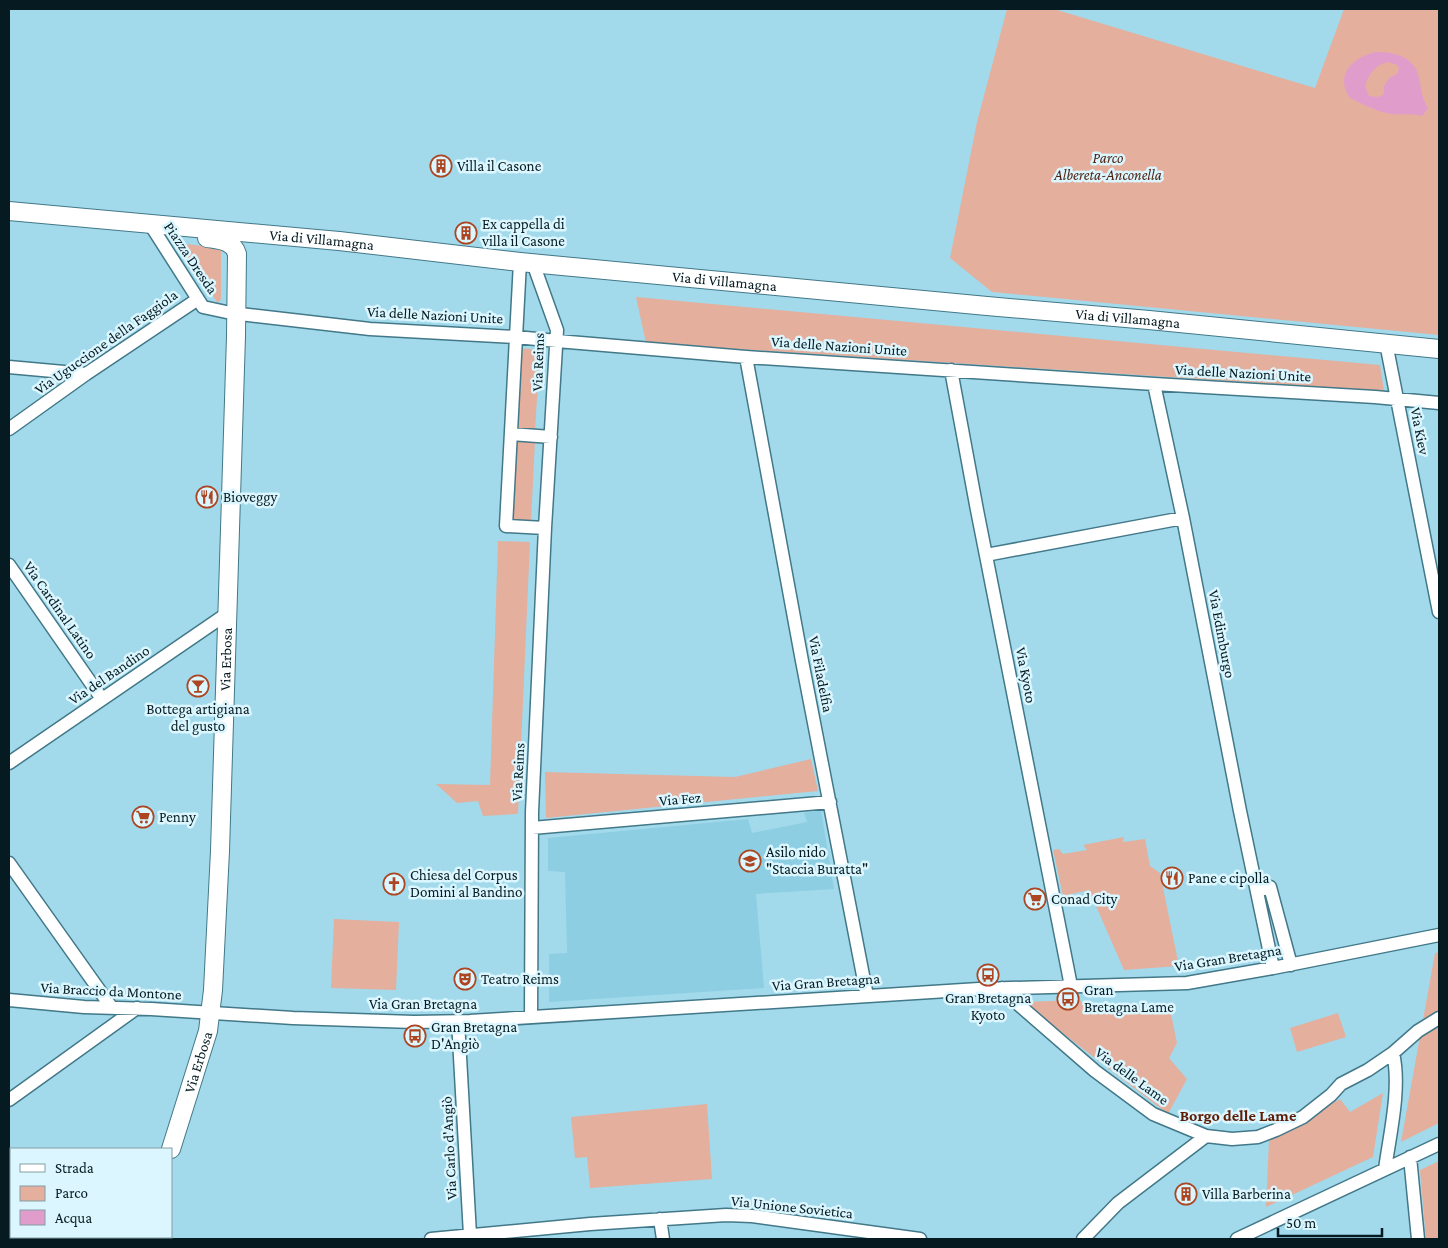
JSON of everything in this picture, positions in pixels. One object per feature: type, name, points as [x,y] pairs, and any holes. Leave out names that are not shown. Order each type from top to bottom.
[{"type":"main road","name":"Via di Villamagna","points":[[9,211],[330,240],[527,263],[1439,349]]},
{"type":"main road","name":"Via Erbosa","points":[[151,224],[225,241],[232,244],[237,254],[228,614],[213,990],[208,1031],[171,1148]]},
{"type":"street","name":"Piazza Dresda","points":[[151,224],[203,307],[237,314]]},
{"type":"street","name":"Via Reims","points":[[527,263],[516,337],[506,526],[545,528]]},
{"type":"street","name":"Via Reims","points":[[527,263],[557,330],[545,528],[532,828],[531,1017]]},
{"type":"street","name":"Via Uguccione della Faggiola","points":[[9,429],[86,374],[198,299]]},
{"type":"street","name":"Via delle Nazioni Unite","points":[[237,314],[370,328],[516,337],[746,357],[1439,402]]},
{"type":"street","name":"Via Kiev","points":[[1386,344],[1439,612]]},
{"type":"street","name":"Via Filadelfia","points":[[746,357],[802,661],[867,996]]},
{"type":"street","points":[[9,367],[86,374]]},
{"type":"street","name":"Via Kyoto","points":[[951,370],[1071,986]]},
{"type":"street","name":"Via Edimburgo","points":[[1154,384],[1183,518],[1238,801],[1273,968]]},
{"type":"street","points":[[511,434],[551,436]]},
{"type":"street","points":[[986,555],[1183,518]]},
{"type":"street","name":"Via Cardinal Latino","points":[[9,565],[102,699]]},
{"type":"street","name":"Via del Bandino","points":[[9,763],[228,614]]},
{"type":"street","name":"Via Fez","points":[[532,828],[830,802]]},
{"type":"street","points":[[9,863],[112,1008]]},
{"type":"street","points":[[1257,890],[1270,887],[1291,965]]},
{"type":"street","name":"Via Gran Bretagna","points":[[210,1014],[414,1022],[458,1021],[1002,988],[1187,983],[1291,965],[1439,934]]},
{"type":"street","name":"Via delle Lame","points":[[1002,988],[1086,1063],[1153,1114],[1206,1136],[1232,1139],[1258,1137],[1303,1117],[1331,1095],[1341,1084],[1368,1070],[1393,1053],[1418,1031],[1439,1018]]},
{"type":"street","name":"Via Braccio da Montone","points":[[9,1000],[84,1007],[137,1008],[210,1014]]},
{"type":"street","points":[[9,1100],[137,1008]]},
{"type":"street","name":"Via Carlo d'Angiò","points":[[458,1021],[470,1235]]},
{"type":"street","points":[[1385,1169],[1396,1083],[1393,1053]]},
{"type":"street","points":[[1083,1239],[1118,1203],[1206,1136]]},
{"type":"street","points":[[1237,1239],[1439,1144]]},
{"type":"street","points":[[1410,1157],[1418,1239]]},
{"type":"street","name":"Via Unione Sovietica","points":[[470,1235],[726,1215],[752,1216],[874,1236],[920,1239]]},
{"type":"street","points":[[660,1219],[663,1239]]},
{"type":"street","points":[[432,1239],[470,1235]]},
{"type":"shaded area","points":[[821,810],[834,889],[756,894],[764,988],[549,1002],[549,954],[567,953],[565,872],[548,871],[548,838],[748,819],[752,833],[807,822],[804,813]]},
{"type":"green space","name":"Parco Albereta-Anconella","points":[[1007,9],[1054,9],[1315,88],[1344,9],[1439,9],[1439,335],[992,292],[950,258],[977,122]]},
{"type":"green space","points":[[177,243],[221,248],[221,299],[219,302],[217,302]]},
{"type":"green space","points":[[636,297],[1380,365],[1384,391],[646,343]]},
{"type":"green space","points":[[519,348],[540,350],[535,431],[515,429]]},
{"type":"green space","points":[[516,440],[535,441],[531,522],[512,521]]},
{"type":"green space","points":[[498,541],[530,542],[518,814],[483,816],[478,801],[457,803],[436,784],[490,785]]},
{"type":"green space","points":[[811,759],[818,791],[546,818],[545,772],[735,777]]},
{"type":"green space","points":[[1124,837],[1123,842],[1145,839],[1150,866],[1160,873],[1179,966],[1124,970],[1089,890],[1063,896],[1053,850],[1059,849],[1063,854],[1087,850],[1083,845]]},
{"type":"green space","points":[[334,919],[399,922],[396,990],[331,988]]},
{"type":"green space","points":[[1439,952],[1439,1123],[1401,1142],[1435,953]]},
{"type":"green space","points":[[1080,1000],[1090,1012],[1097,1013],[1170,1009],[1177,1043],[1169,1058],[1187,1079],[1168,1114],[1022,1002]]},
{"type":"green space","points":[[1338,1013],[1346,1037],[1297,1052],[1290,1028]]},
{"type":"green space","points":[[1383,1093],[1373,1157],[1266,1207],[1269,1140],[1340,1099],[1350,1112]]},
{"type":"green space","points":[[707,1104],[712,1179],[590,1188],[587,1157],[575,1158],[571,1117]]},
{"type":"green space","points":[[1439,1161],[1439,1239],[1426,1239],[1420,1170]]},
{"type":"water","points":[[1376,52],[1390,53],[1403,57],[1413,65],[1417,71],[1423,97],[1428,108],[1422,116],[1386,113],[1350,98],[1344,82],[1345,75],[1353,63],[1368,54]],"holes":[[[1388,62],[1397,65],[1399,68],[1397,74],[1390,77],[1384,86],[1384,94],[1378,97],[1369,96],[1365,86],[1373,71],[1384,63]]]},
{"type":"place","name":"Villa il Casone","points":[[441,166]]},
{"type":"place","name":"Ex cappella di villa il Casone","points":[[466,233]]},
{"type":"place","name":"Bioveggy","points":[[207,497]]},
{"type":"place","name":"Bottega artigiana del gusto","points":[[198,686]]},
{"type":"place","name":"Penny","points":[[143,817]]},
{"type":"place","name":"Asilo nido \"Staccia Buratta\"","points":[[750,861]]},
{"type":"place","name":"Pane e cipolla","points":[[1172,878]]},
{"type":"place","name":"Chiesa del Corpus Domini al Bandino","points":[[394,884]]},
{"type":"place","name":"Conad City","points":[[1035,899]]},
{"type":"place","name":"Gran Bretagna Kyoto","points":[[988,975]]},
{"type":"place","name":"Teatro Reims","points":[[465,979]]},
{"type":"place","name":"Gran Bretagna Lame","points":[[1068,999]]},
{"type":"place","name":"Gran Bretagna D'Angiò","points":[[415,1036]]},
{"type":"place","name":"Villa Barberina","points":[[1186,1194]]},
{"type":"district","name":"Borgo delle Lame","points":[[1238,1115]]}]
